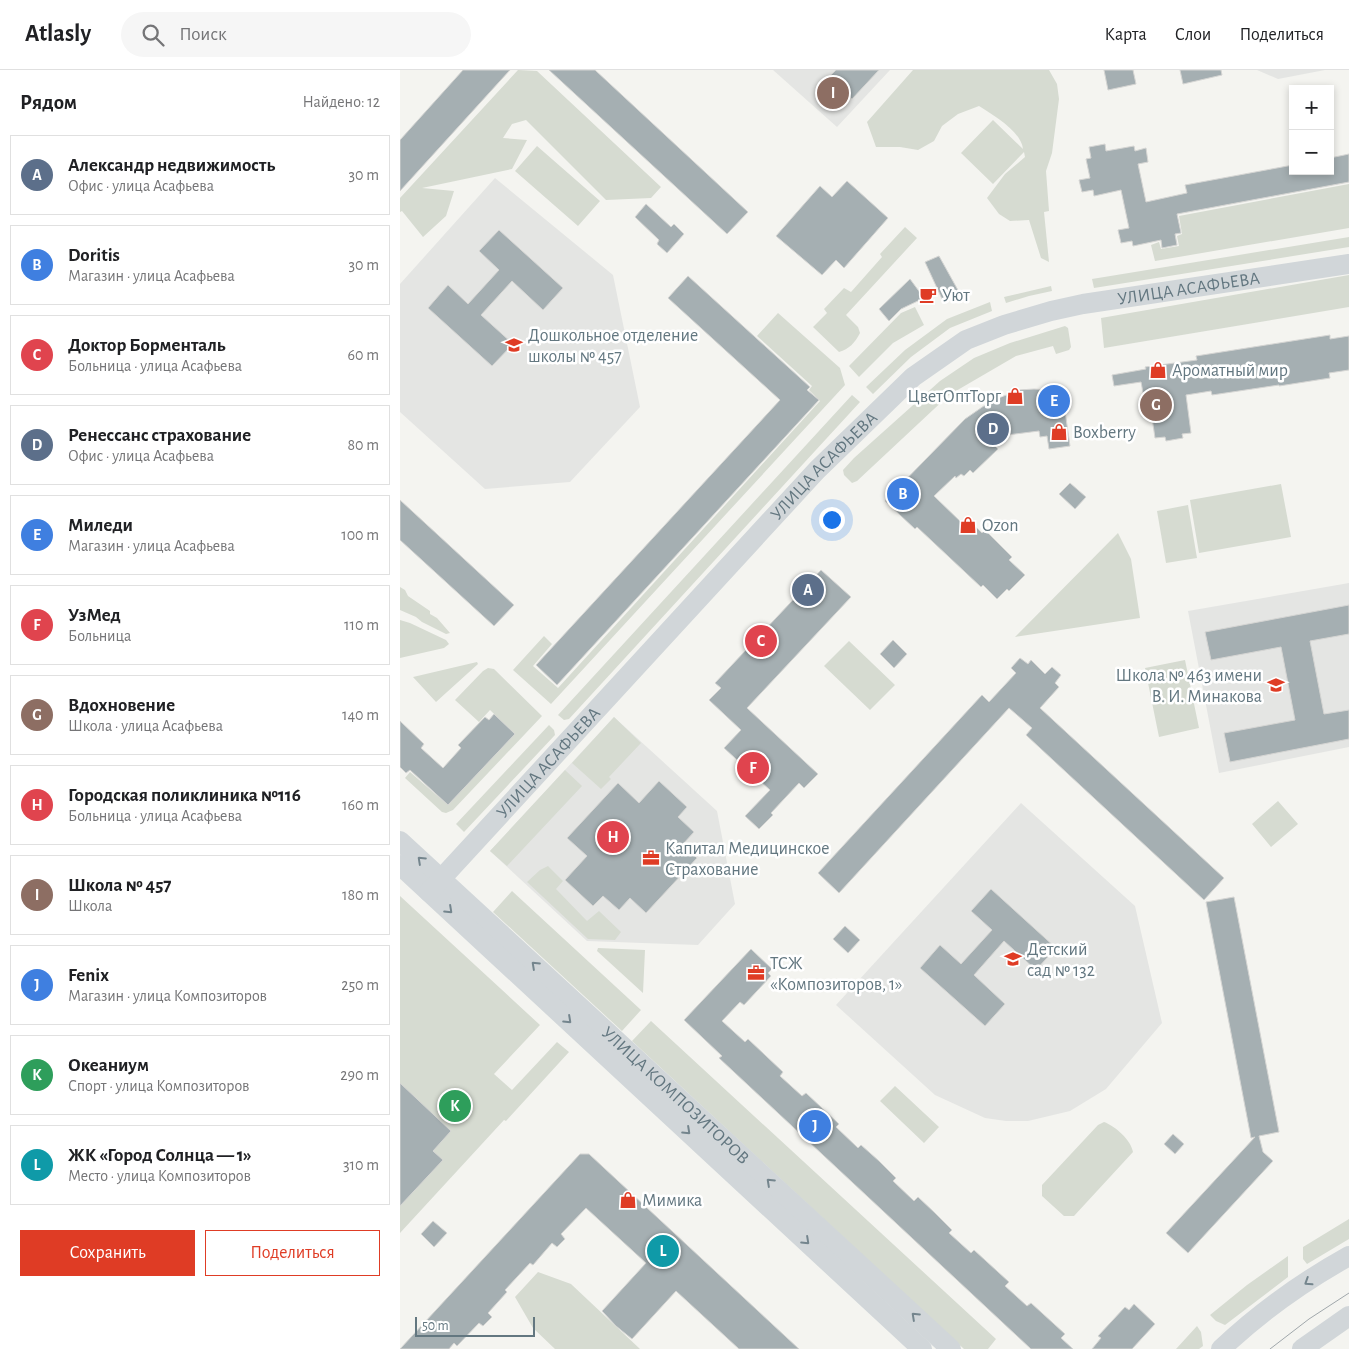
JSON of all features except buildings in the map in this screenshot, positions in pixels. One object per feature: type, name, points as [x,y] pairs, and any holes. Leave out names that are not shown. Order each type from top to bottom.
[{"type":"street","name":"УЛИЦА АСАФЬЕВА","points":[[435,885],[817,470],[913,377],[966,340],[1004,325],[1083,304],[1349,264]]},
{"type":"street","name":"УЛИЦА КОМПОЗИТОРОВ","points":[[400,841],[435,885],[922,1349]]},
{"type":"street","name":"УЛИЦА КОМПОЗИТОРОВ","points":[[400,865],[435,885],[951,1349]]},
{"type":"street","points":[[1221,1349],[1274,1305],[1349,1256]]},
{"type":"street","points":[[1302,1349],[1349,1316]]},
{"type":"shaded area","points":[[518,70],[537,71],[661,187],[651,198],[606,200],[526,120],[512,124],[503,138],[527,140],[512,169],[422,188],[454,191],[446,216],[423,237],[402,211],[400,212],[400,198]]},
{"type":"shaded area","points":[[773,70],[890,70],[837,127]]},
{"type":"shaded area","points":[[913,70],[1049,70],[1057,84],[1059,99],[1052,153],[1046,171],[1049,211],[1044,212],[1049,262],[1041,258],[1029,220],[1010,221],[999,214],[987,198],[1005,174],[1025,157],[1024,152],[993,184],[961,153],[993,120],[1023,149],[1017,136],[1006,124],[979,106],[958,114],[942,126],[934,141],[918,150],[900,147],[876,147],[867,122]]},
{"type":"shaded area","points":[[1257,70],[1325,70],[1278,79]]},
{"type":"shaded area","points":[[537,146],[600,201],[578,226],[515,171]]},
{"type":"shaded area","name":"Дошкольное отделение школы № 457","points":[[495,178],[613,275],[640,407],[570,482],[485,489],[400,412],[400,284]]},
{"type":"shaded area","points":[[1349,184],[1349,228],[1155,261],[1151,245],[1159,242],[1161,249],[1179,246],[1177,236],[1182,234],[1179,216]]},
{"type":"shaded area","points":[[905,227],[917,238],[846,315],[858,327],[860,333],[851,345],[839,352],[813,327],[827,313],[824,309],[844,288],[851,292],[882,257],[880,254]]},
{"type":"shaded area","points":[[1349,237],[1349,247],[1094,288],[1092,279]]},
{"type":"shaded area","points":[[1349,275],[1349,307],[1104,348],[1101,318]]},
{"type":"shaded area","points":[[1051,286],[1052,291],[1006,303],[1004,297]]},
{"type":"shaded area","points":[[990,302],[992,311],[950,328],[911,357],[873,394],[866,387],[905,350],[947,319]]},
{"type":"shaded area","points":[[915,307],[924,325],[893,343],[859,377],[849,366],[901,313]]},
{"type":"shaded area","points":[[778,313],[840,368],[845,385],[551,704],[513,670],[544,636],[552,644],[533,666],[558,688],[820,401],[809,390],[812,386],[757,336]]},
{"type":"shaded area","points":[[1065,326],[1068,328],[1071,347],[1069,350],[1056,354],[1053,346],[1016,356],[949,395],[857,481],[852,483],[844,475],[843,470],[854,458],[940,381],[974,358],[1010,343]]},
{"type":"shaded area","points":[[852,395],[860,402],[569,719],[564,720],[558,715]]},
{"type":"shaded area","points":[[1281,484],[1291,537],[1199,553],[1190,500]]},
{"type":"shaded area","points":[[1188,505],[1197,558],[1166,563],[1157,511]]},
{"type":"shaded area","points":[[1118,533],[1131,559],[1140,618],[1015,637]]},
{"type":"shaded area","name":"Школа № 463 имени В. И. Минакова","points":[[1349,583],[1349,747],[1219,773],[1188,611]]},
{"type":"shaded area","points":[[400,587],[405,590],[408,596],[430,611],[430,614],[437,618],[450,633],[446,634],[400,610]]},
{"type":"shaded area","points":[[400,620],[446,640],[449,644],[444,648],[400,658]]},
{"type":"shaded area","points":[[849,641],[895,685],[870,710],[824,666]]},
{"type":"shaded area","points":[[1185,660],[1199,728],[1159,737],[1145,668]]},
{"type":"shaded area","points":[[477,662],[478,664],[436,702],[413,677]]},
{"type":"shaded area","points":[[488,668],[494,669],[542,716],[453,810],[446,813],[442,812],[405,778],[410,772],[448,805],[515,734],[490,710],[479,722],[455,700]]},
{"type":"shaded area","points":[[614,717],[717,811],[735,904],[698,945],[587,941],[490,851]]},
{"type":"shaded area","points":[[614,717],[641,743],[609,777],[611,779],[601,789],[572,763]]},
{"type":"shaded area","points":[[549,725],[554,730],[555,735],[464,832],[456,824]]},
{"type":"shaded area","points":[[565,770],[582,786],[507,866],[490,851]]},
{"type":"shaded area","points":[[1278,801],[1298,824],[1271,847],[1252,824]]},
{"type":"shaded area","name":"Детский сад № 132","points":[[1021,803],[1135,906],[1162,1023],[1106,1089],[1070,1111],[1028,1121],[1006,1121],[985,1118],[935,1095],[836,1005]]},
{"type":"shaded area","points":[[548,866],[563,881],[556,889],[587,921],[599,911],[621,932],[615,940],[588,939],[527,882],[540,870]]},
{"type":"shaded area","points":[[512,891],[641,1010],[622,1031],[493,912]]},
{"type":"shaded area","points":[[400,896],[540,1025],[494,1074],[512,1090],[557,1042],[569,1052],[400,1233]]},
{"type":"shaded area","points":[[598,948],[645,950],[643,993],[597,951]]},
{"type":"shaded area","points":[[651,1021],[996,1339],[988,1349],[964,1349],[632,1041]]},
{"type":"shaded area","points":[[895,1086],[939,1127],[924,1143],[880,1101]]},
{"type":"shaded area","points":[[1104,1122],[1122,1134],[1132,1147],[1133,1152],[1074,1216],[1064,1216],[1042,1196],[1042,1185],[1098,1125]]},
{"type":"shaded area","points":[[1349,1219],[1349,1239],[1307,1264],[1303,1259],[1303,1247]]},
{"type":"shaded area","points":[[1288,1256],[1288,1277],[1225,1325],[1216,1321],[1210,1315],[1247,1285]]},
{"type":"shaded area","points":[[538,1272],[571,1284],[640,1349],[555,1349],[533,1328],[515,1297]]},
{"type":"shaded area","points":[[1197,1326],[1201,1332],[1203,1346],[1199,1349],[1176,1349]]},
{"type":"tram line","points":[[1270,1349],[1309,1319],[1349,1293]]},
{"type":"place","name":"Школа № 457","points":[[833,93]]},
{"type":"place","name":"Уют","points":[[928,295]]},
{"type":"place","name":"Дошкольное отделение школы № 457","points":[[514,345]]},
{"type":"place","name":"Ароматный мир","points":[[1158,370]]},
{"type":"place","name":"ЦветОптТорг","points":[[1015,396]]},
{"type":"place","name":"Миледи","points":[[1054,401]]},
{"type":"place","name":"Вдохновение","points":[[1156,405]]},
{"type":"place","name":"Ренессанс страхование","points":[[993,429]]},
{"type":"place","name":"Boxberry","points":[[1059,432]]},
{"type":"place","name":"Doritis","points":[[903,494]]},
{"type":"place","name":"Ozon","points":[[968,525]]},
{"type":"place","name":"Александр недвижимость","points":[[808,590]]},
{"type":"place","name":"Доктор Борменталь","points":[[761,641]]},
{"type":"place","name":"Школа № 463 имени В. И. Минакова","points":[[1276,685]]},
{"type":"place","name":"УзМед","points":[[753,768]]},
{"type":"place","name":"Городская поликлиника №116","points":[[613,837]]},
{"type":"place","name":"Капитал Медицинское Страхование","points":[[651,858]]},
{"type":"place","name":"Детский сад № 132","points":[[1013,959]]},
{"type":"place","name":"ТСЖ «Композиторов, 1»","points":[[756,973]]},
{"type":"place","name":"Океаниум","points":[[455,1106]]},
{"type":"place","name":"Fenix","points":[[815,1126]]},
{"type":"place","name":"Мимика","points":[[628,1200]]},
{"type":"place","name":"ЖК «Город Солнца — 1»","points":[[663,1251]]}]
